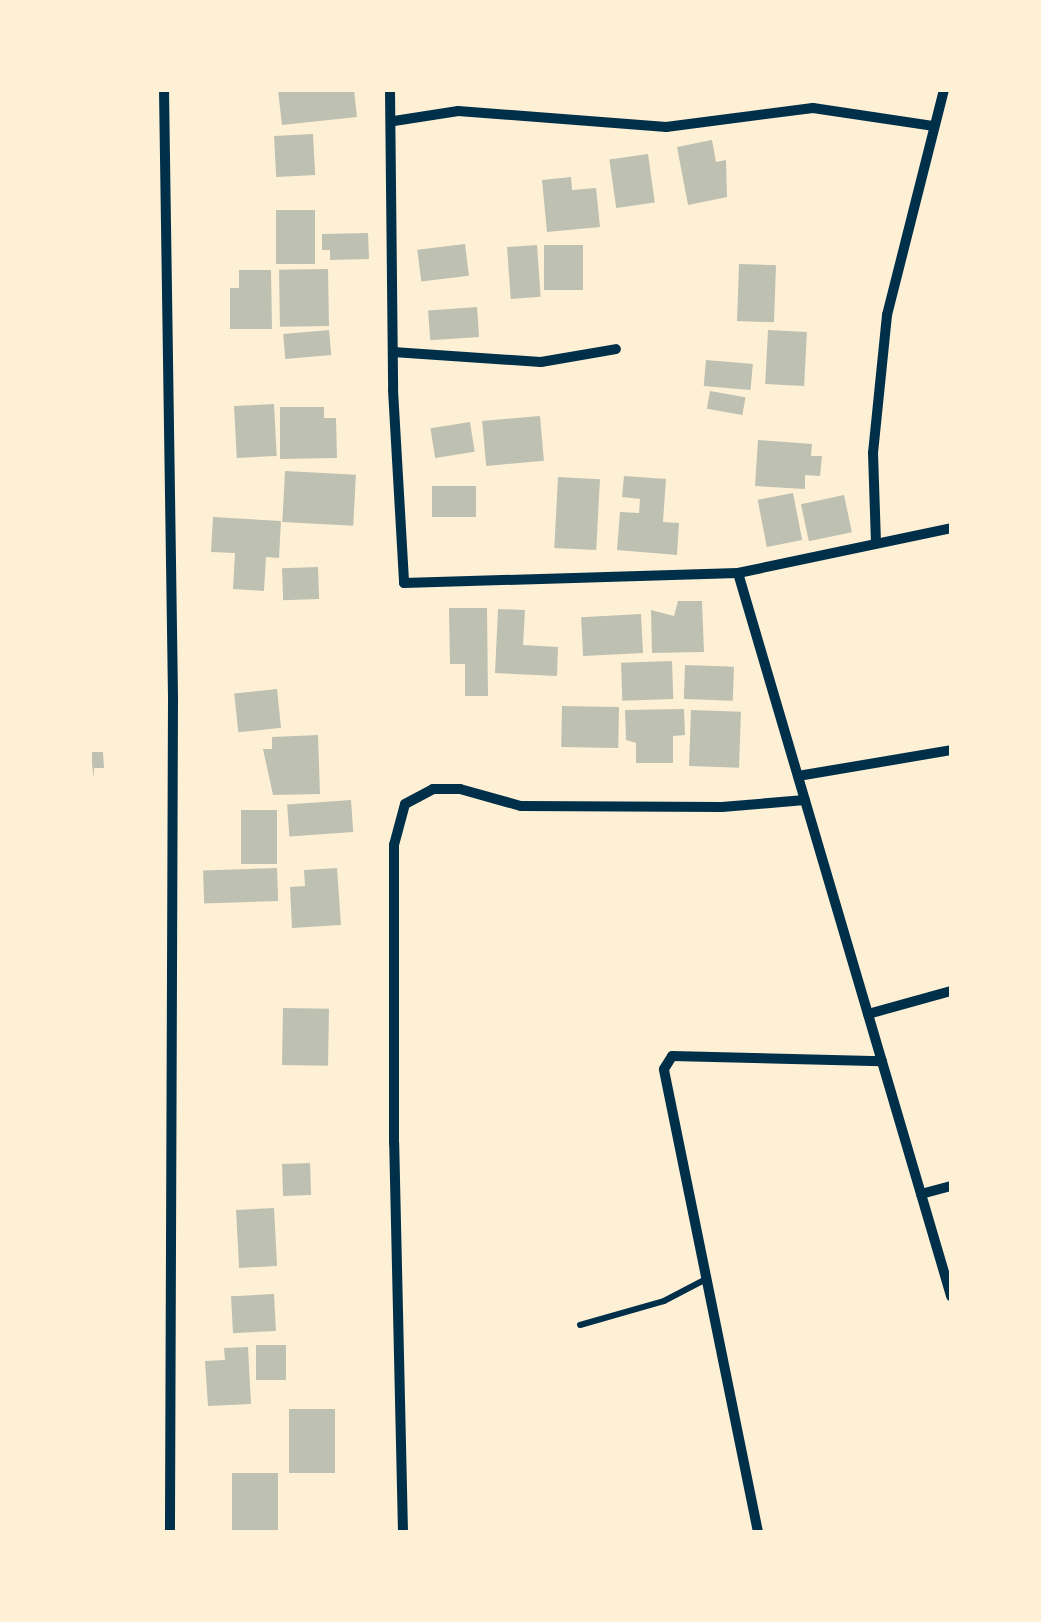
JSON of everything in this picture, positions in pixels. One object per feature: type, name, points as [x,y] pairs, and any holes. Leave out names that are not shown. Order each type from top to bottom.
[{"type":"street","points":[[164,90],[173,699],[170,1532]]},
{"type":"street","points":[[390,90],[394,120],[393,352],[404,583],[738,573],[951,528]]},
{"type":"street","points":[[876,543],[873,453],[887,315],[944,90]]},
{"type":"street","points":[[394,120],[458,112],[666,127],[813,108],[933,126]]},
{"type":"street","points":[[393,352],[541,362],[616,349]]},
{"type":"street","points":[[738,573],[951,1296]]},
{"type":"street","points":[[798,776],[951,750]]},
{"type":"street","points":[[403,1532],[394,846],[404,804],[446,789],[522,806],[722,808],[805,800]]},
{"type":"street","points":[[868,1014],[951,991]]},
{"type":"street","points":[[758,1532],[663,1092],[664,1070],[672,1056],[882,1061]]},
{"type":"street","points":[[921,1194],[951,1186]]},
{"type":"lane","points":[[580,1325],[664,1301],[706,1279]]},
{"type":"building","points":[[278,90],[354,90],[357,117],[282,125]]},
{"type":"building","points":[[313,134],[315,175],[276,177],[274,136]]},
{"type":"building","points":[[712,140],[716,162],[726,160],[727,197],[688,205],[677,147]]},
{"type":"building","points":[[648,154],[655,203],[616,208],[609,159]]},
{"type":"building","points":[[571,177],[572,190],[596,188],[600,227],[547,232],[542,180]]},
{"type":"building","points":[[276,210],[315,210],[315,264],[276,264]]},
{"type":"building","points":[[368,233],[369,259],[330,260],[330,250],[322,250],[322,234]]},
{"type":"building","points":[[465,244],[469,276],[421,282],[417,250]]},
{"type":"building","points":[[537,245],[541,297],[511,299],[507,247]]},
{"type":"building","points":[[544,245],[583,245],[583,290],[544,290]]},
{"type":"building","points":[[739,264],[776,265],[774,322],[737,321]]},
{"type":"building","points":[[328,269],[329,326],[280,327],[279,270]]},
{"type":"building","points":[[239,270],[271,270],[272,329],[230,329],[230,288],[239,288]]},
{"type":"building","points":[[477,307],[479,337],[430,340],[428,310]]},
{"type":"building","points":[[329,330],[331,355],[285,359],[283,334]]},
{"type":"building","points":[[768,330],[807,332],[804,386],[765,384]]},
{"type":"building","points":[[706,360],[753,364],[751,390],[704,386]]},
{"type":"building","points":[[710,391],[745,397],[742,415],[707,409]]},
{"type":"building","points":[[274,404],[277,456],[237,458],[234,406]]},
{"type":"building","points":[[280,407],[324,407],[324,418],[336,418],[337,458],[280,459]]},
{"type":"building","points":[[540,416],[544,461],[486,466],[482,421]]},
{"type":"building","points":[[470,422],[475,452],[435,458],[430,428]]},
{"type":"building","points":[[758,440],[812,444],[811,456],[822,456],[820,476],[805,475],[805,489],[755,486]]},
{"type":"building","points":[[285,471],[356,475],[353,526],[282,522]]},
{"type":"building","points":[[624,476],[666,479],[663,522],[679,523],[677,555],[617,550],[620,512],[639,513],[640,499],[622,497]]},
{"type":"building","points":[[558,477],[600,479],[596,550],[554,548]]},
{"type":"building","points":[[432,486],[476,486],[476,517],[432,517]]},
{"type":"building","points":[[793,493],[802,540],[767,547],[758,500]]},
{"type":"building","points":[[844,495],[852,532],[809,541],[801,504]]},
{"type":"building","points":[[213,517],[281,521],[279,558],[266,557],[264,591],[233,589],[235,553],[211,552]]},
{"type":"building","points":[[318,567],[319,599],[283,600],[282,568]]},
{"type":"building","points":[[678,601],[702,601],[704,652],[652,653],[651,610],[674,616]]},
{"type":"building","points":[[449,608],[487,608],[488,696],[465,696],[465,664],[450,664]]},
{"type":"building","points":[[498,609],[525,610],[523,645],[558,647],[557,676],[495,673]]},
{"type":"building","points":[[641,614],[643,653],[583,656],[581,617]]},
{"type":"building","points":[[672,661],[673,699],[622,701],[621,663]]},
{"type":"building","points":[[685,665],[734,667],[733,701],[684,699]]},
{"type":"building","points":[[277,689],[281,728],[238,732],[234,693]]},
{"type":"building","points":[[562,706],[619,707],[618,748],[561,747]]},
{"type":"building","points":[[684,709],[685,735],[673,736],[673,763],[636,763],[636,743],[626,740],[625,710]]},
{"type":"building","points":[[691,710],[741,712],[739,768],[689,766]]},
{"type":"building","points":[[318,735],[320,794],[273,795],[263,749],[272,749],[272,737]]},
{"type":"building","points":[[90,752],[103,752],[104,768],[94,768],[94,778]]},
{"type":"building","points":[[351,800],[353,832],[289,836],[287,804]]},
{"type":"building","points":[[241,810],[277,810],[277,864],[241,864]]},
{"type":"building","points":[[277,868],[278,901],[204,904],[203,871]]},
{"type":"building","points":[[337,868],[341,925],[292,928],[290,887],[305,886],[304,870]]},
{"type":"building","points":[[283,1008],[329,1009],[328,1066],[282,1065]]},
{"type":"building","points":[[310,1163],[311,1195],[283,1196],[282,1164]]},
{"type":"building","points":[[274,1208],[277,1266],[239,1268],[236,1210]]},
{"type":"building","points":[[274,1294],[276,1331],[233,1333],[231,1296]]},
{"type":"building","points":[[256,1345],[286,1345],[286,1380],[256,1380]]},
{"type":"building","points":[[248,1347],[251,1404],[208,1406],[205,1361],[225,1360],[224,1348]]},
{"type":"building","points":[[289,1409],[335,1409],[335,1473],[289,1473]]},
{"type":"building","points":[[232,1473],[278,1473],[278,1532],[232,1532]]}]
